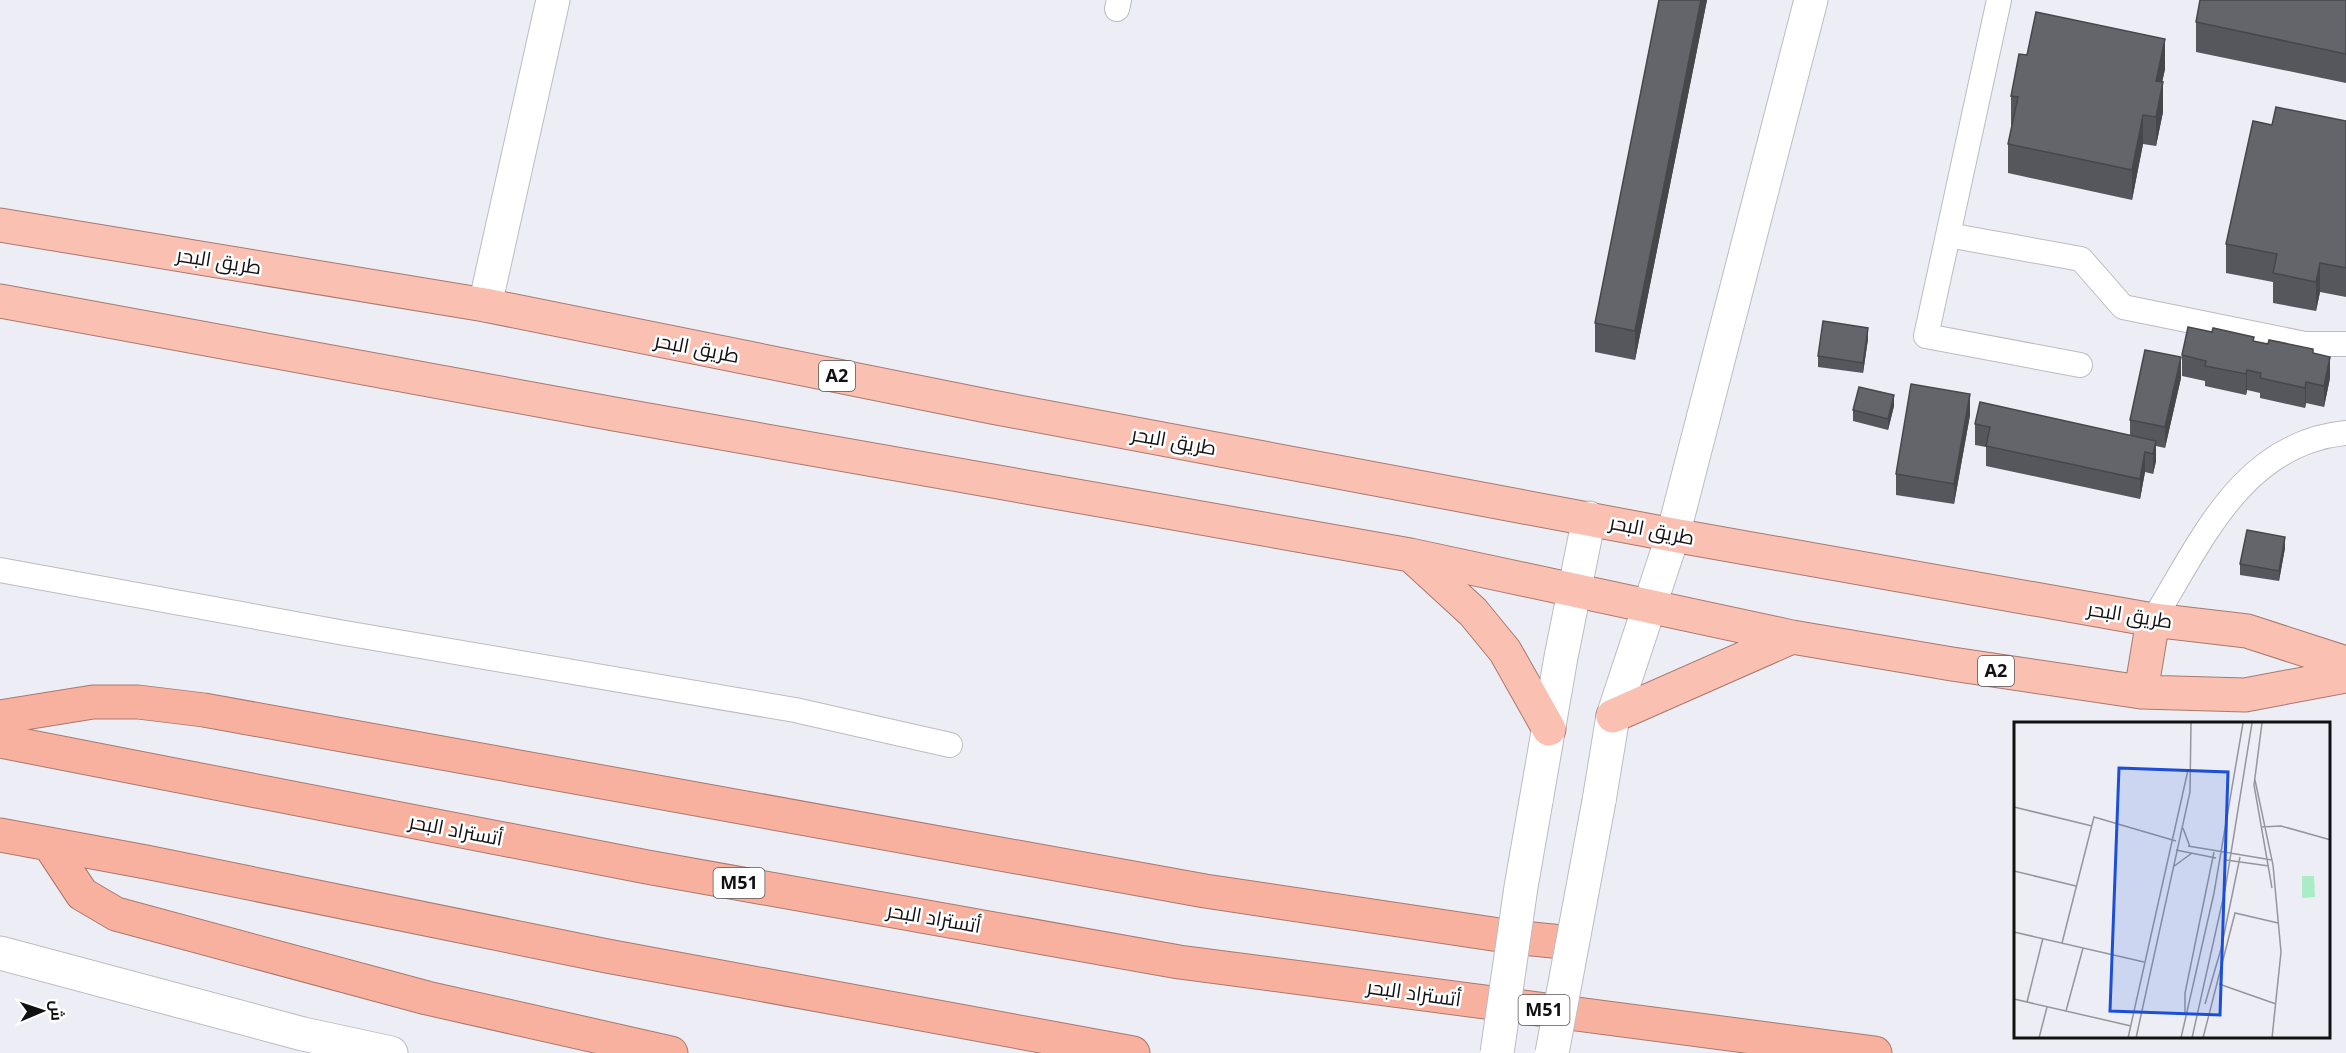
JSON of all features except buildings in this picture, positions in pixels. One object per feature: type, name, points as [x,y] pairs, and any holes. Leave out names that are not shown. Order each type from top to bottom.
[{"type":"highway","name":"طريق البحر","points":[[0,225],[485,305],[992,407],[1673,535],[2153,620],[2247,632],[2346,663]]},
{"type":"highway","name":"A2","points":[[0,301],[614,414],[1410,555],[1792,637],[1952,664],[2141,692],[2245,695],[2346,676]]},
{"type":"highway","points":[[1410,555],[1473,612],[1504,651],[1549,729]]},
{"type":"highway","points":[[2141,692],[2153,620]]},
{"type":"highway","points":[[1612,716],[1792,637]]},
{"type":"highway","points":[[0,717],[93,702],[138,702],[204,710],[309,727],[1193,889],[1513,937],[1572,943]]},
{"type":"highway","name":"أتستراد البحر","points":[[0,741],[647,867],[1179,962],[1875,1053]]},
{"type":"highway","points":[[0,835],[607,956],[1133,1053]]},
{"type":"highway","points":[[49,844],[82,894],[116,914],[427,998],[672,1053]]},
{"type":"street","points":[[485,305],[553,0]]},
{"type":"street","points":[[1552,1053],[1599,801],[1612,716],[1673,535],[1811,0]]},
{"type":"street","points":[[1497,1053],[1513,937],[1536,801],[1589,518]]},
{"type":"street","points":[[0,953],[300,1044],[391,1053]]},
{"type":"lane","points":[[1999,0],[1926,336],[2080,365]]},
{"type":"lane","points":[[1948,235],[2081,259],[2123,307],[2305,344],[2346,344]]},
{"type":"lane","points":[[2153,620],[2223,505],[2252,474],[2296,445],[2346,433]]},
{"type":"lane","points":[[0,570],[339,632],[795,710],[950,745]]}]
